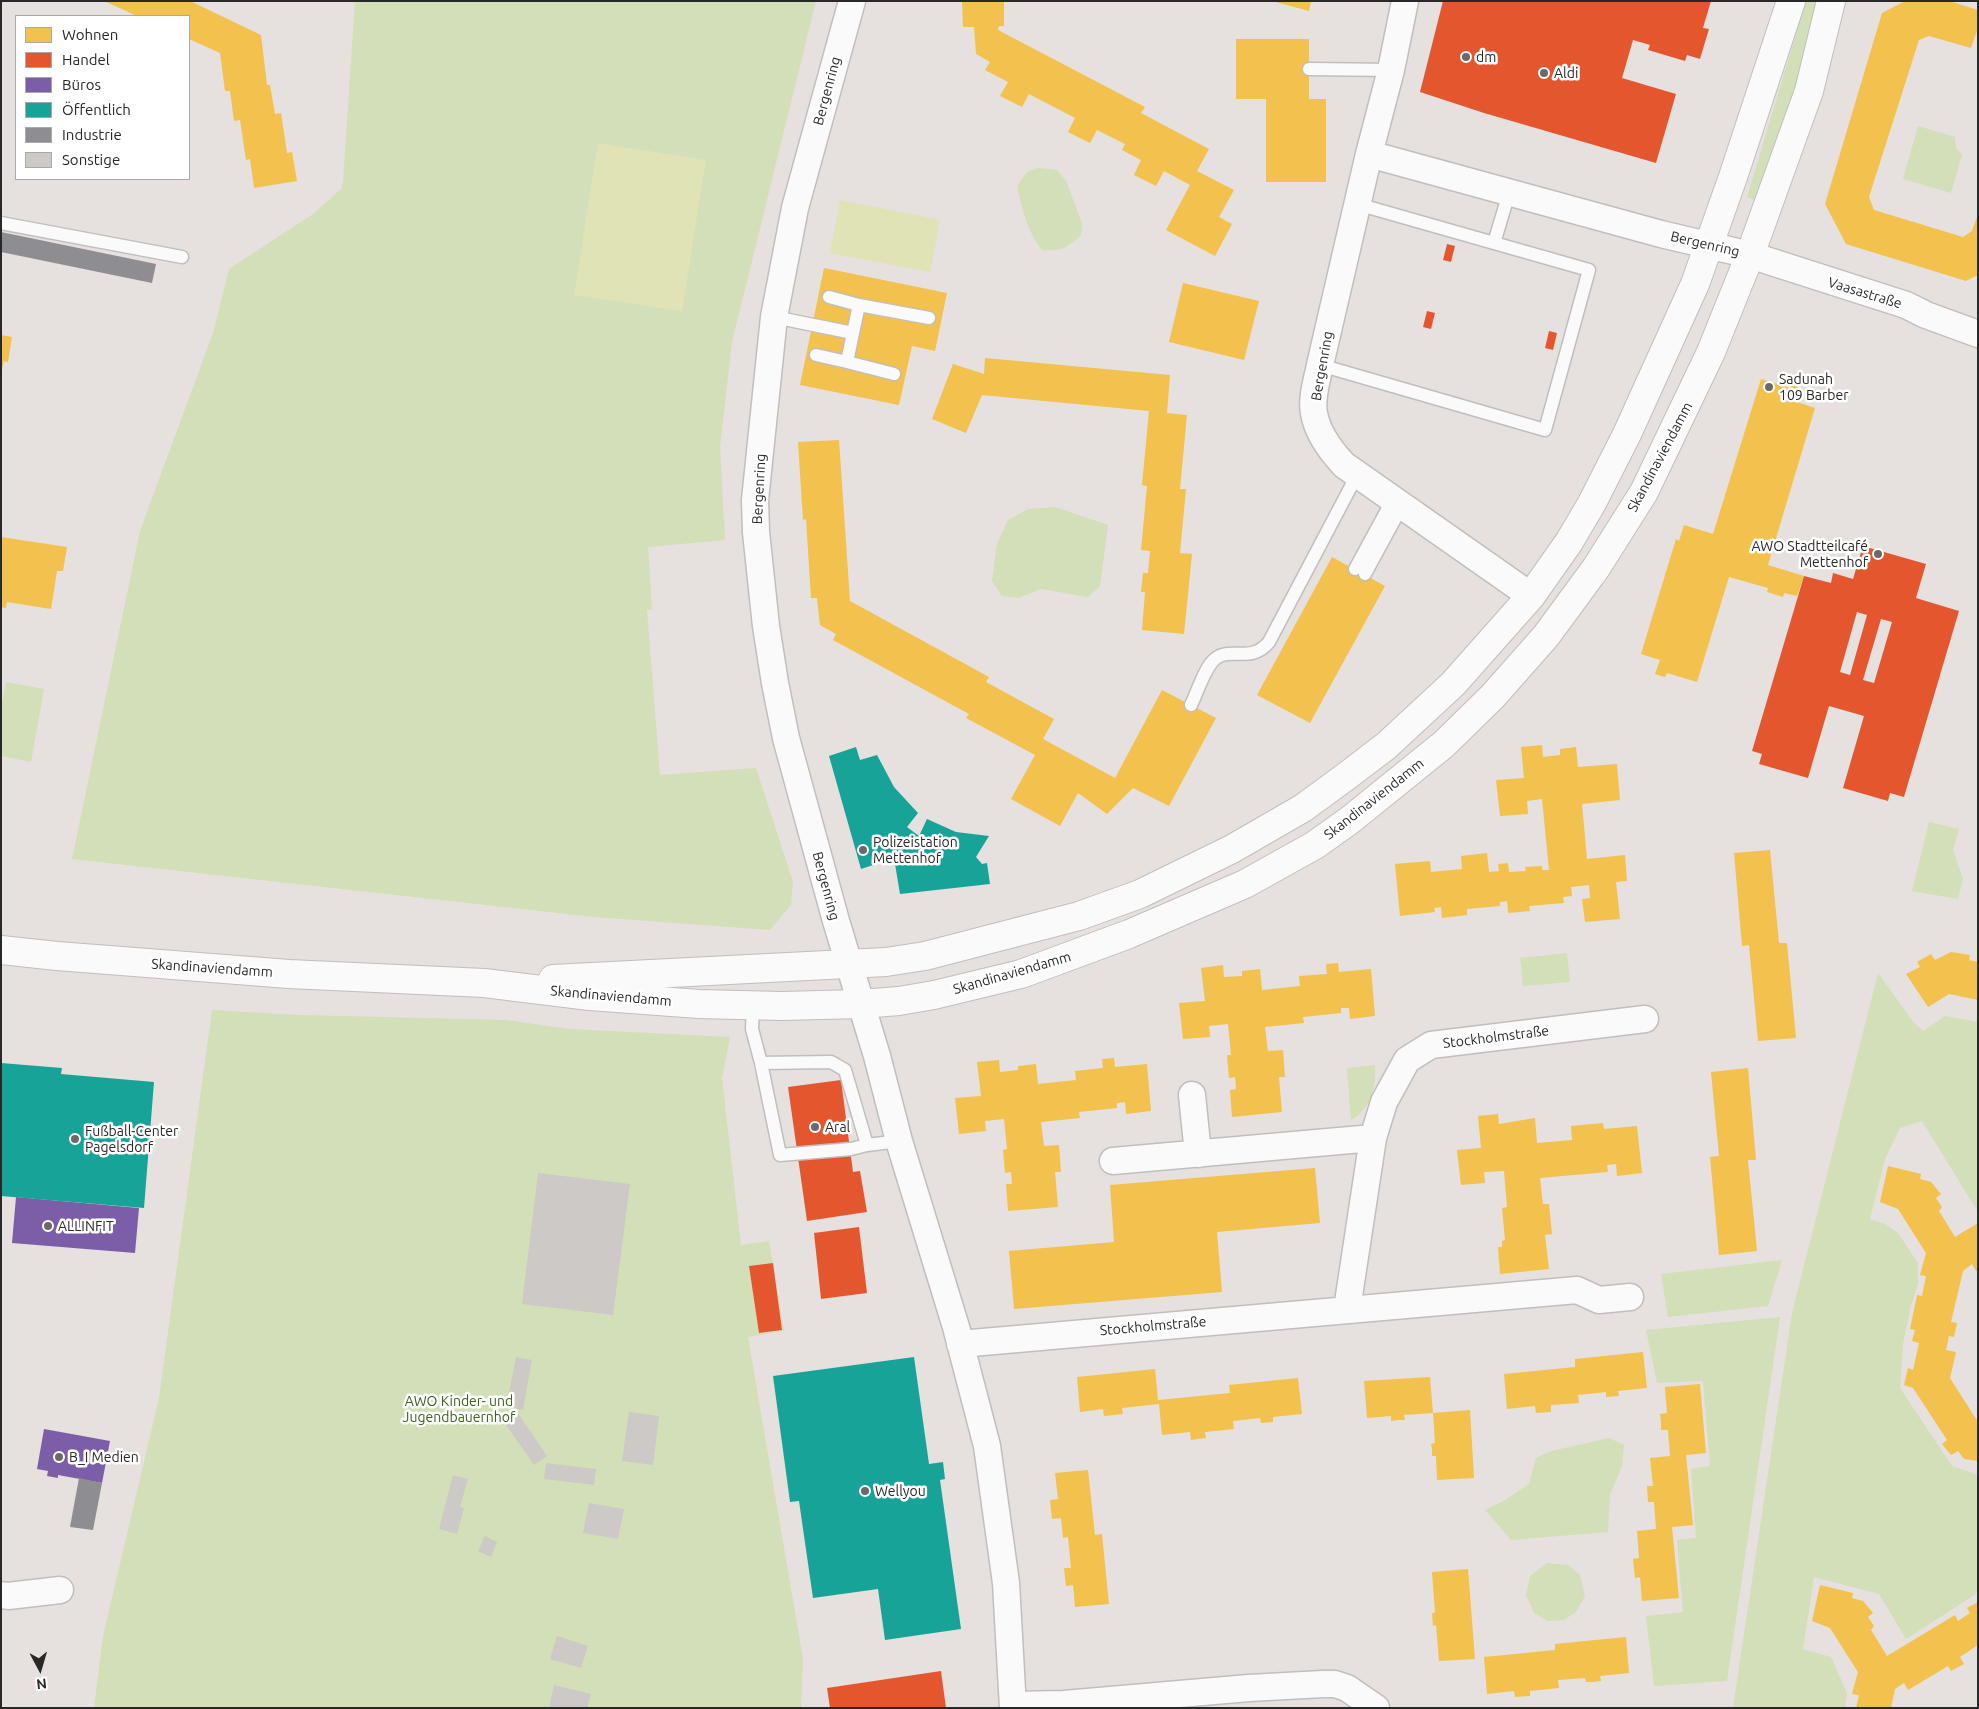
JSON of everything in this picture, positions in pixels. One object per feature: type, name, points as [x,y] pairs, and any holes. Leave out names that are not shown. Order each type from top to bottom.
[{"type":"main road","name":"Skandinaviendamm","points":[[484,983],[644,973],[849,965],[925,956],[1079,916],[1140,894],[1232,849],[1303,808],[1386,746],[1453,684],[1531,596],[1592,503],[1695,284],[1791,1]]},
{"type":"main road","name":"Skandinaviendamm","points":[[1,950],[289,974],[484,983],[590,996],[699,1004],[860,1004],[899,1001],[989,983],[1072,956],[1183,912],[1245,884],[1315,845],[1350,820],[1444,744],[1493,696],[1546,636],[1596,568],[1644,492],[1708,361],[1750,255],[1809,91],[1831,1]]},
{"type":"street","name":"Bergenring","points":[[852,1],[795,208],[774,317],[755,500],[756,532],[766,626],[786,738],[860,1004]]},
{"type":"street","name":"Bergenring","points":[[1405,1],[1391,70],[1369,154],[1320,365],[1314,395],[1314,413],[1322,435],[1333,453],[1357,475],[1531,596]]},
{"type":"street","name":"Bergenring","points":[[1369,154],[1652,232],[1750,255]]},
{"type":"street","name":"Vaasastraße","points":[[1750,255],[1906,305],[1926,315],[1978,334]]},
{"type":"street","points":[[860,1004],[877,1056],[899,1141],[960,1344],[987,1446],[1006,1583],[1013,1706],[1064,1704],[1248,1688],[1335,1684],[1346,1688],[1376,1708]]},
{"type":"street","name":"Stockholmstraße","points":[[1347,1309],[1373,1138],[1384,1102],[1407,1060],[1431,1045],[1645,1019]]},
{"type":"street","points":[[1192,1095],[1198,1154]]},
{"type":"street","points":[[1113,1161],[1373,1138]]},
{"type":"street","name":"Stockholmstraße","points":[[960,1344],[1577,1290],[1599,1300],[1630,1297]]},
{"type":"street","points":[[1,1595],[8,1596],[60,1590]]},
{"type":"lane","points":[[1309,69],[1391,70]]},
{"type":"lane","points":[[1494,243],[1509,193]]},
{"type":"lane","points":[[1320,365],[1545,430],[1589,270],[1357,204]]},
{"type":"lane","points":[[1,223],[182,257]]},
{"type":"lane","points":[[829,297],[929,318]]},
{"type":"lane","points":[[847,362],[859,304]]},
{"type":"lane","points":[[774,317],[853,333]]},
{"type":"lane","points":[[816,355],[894,374]]},
{"type":"lane","points":[[1191,705],[1210,664],[1216,658],[1223,655],[1242,655],[1256,652],[1263,649],[1269,642],[1357,475]]},
{"type":"lane","points":[[1360,572],[1397,503]]},
{"type":"lane","points":[[753,1005],[752,1029],[780,1155],[851,1149],[899,1141]]},
{"type":"lane","points":[[761,1064],[831,1062],[845,1070],[867,1145]]},
{"type":"green space","points":[[355,1],[816,1],[732,342],[720,447],[725,540],[648,547],[652,609],[647,610],[660,775],[756,768],[793,882],[791,905],[770,930],[594,917],[72,859],[140,531],[214,330],[229,269],[313,214],[341,189]]},
{"type":"green space","points":[[1806,1],[1820,1],[1785,123],[1758,201],[1747,197]]},
{"type":"green space","points":[[1918,126],[1955,137],[1956,148],[1962,155],[1951,193],[1903,179]]},
{"type":"green space","points":[[598,143],[706,160],[682,311],[574,295]]},
{"type":"green space","points":[[1039,168],[1057,170],[1066,181],[1082,223],[1081,235],[1068,246],[1055,250],[1042,250],[1037,243],[1026,220],[1017,186],[1027,172]]},
{"type":"green space","points":[[840,200],[940,220],[930,272],[830,253]]},
{"type":"green space","points":[[1055,507],[1108,525],[1100,586],[1088,597],[1041,589],[1019,598],[1002,596],[992,581],[997,544],[1008,520],[1028,509]]},
{"type":"green space","points":[[6,682],[44,689],[31,762],[1,756],[1,709]]},
{"type":"green space","points":[[1929,822],[1959,829],[1953,850],[1963,879],[1958,899],[1912,891]]},
{"type":"green space","points":[[1567,953],[1570,982],[1523,986],[1520,958]]},
{"type":"green space","points":[[1878,973],[1914,1023],[1923,1031],[1945,1016],[1978,1022],[1978,1212],[1922,1121],[1900,1128],[1885,1159],[1870,1219],[1885,1224],[1898,1233],[1918,1263],[1918,1284],[1911,1305],[1903,1344],[1900,1388],[1952,1466],[1978,1475],[1978,1590],[1976,1594],[1906,1639],[1879,1594],[1814,1577],[1803,1649],[1831,1657],[1847,1693],[1845,1708],[1733,1708],[1792,1313]]},
{"type":"green space","name":"AWO Kinder- und Jugendbauernhof","points":[[212,1010],[299,1015],[506,1020],[570,1029],[730,1037],[722,1078],[741,1245],[769,1241],[784,1331],[748,1337],[803,1659],[801,1708],[94,1708],[103,1636],[159,1398]]},
{"type":"green space","points":[[1375,1065],[1375,1082],[1371,1097],[1364,1110],[1351,1120],[1347,1068]]},
{"type":"green space","points":[[1782,1260],[1768,1306],[1668,1317],[1661,1274]]},
{"type":"green space","points":[[1780,1317],[1727,1681],[1654,1686],[1646,1616],[1683,1612],[1677,1540],[1696,1538],[1691,1469],[1710,1466],[1703,1381],[1657,1383],[1646,1330]]},
{"type":"green space","points":[[1609,1438],[1624,1445],[1622,1466],[1610,1495],[1608,1532],[1511,1540],[1485,1510],[1505,1500],[1529,1484],[1536,1458],[1551,1451]]},
{"type":"green space","points":[[1547,1563],[1568,1565],[1580,1575],[1585,1596],[1576,1612],[1564,1620],[1548,1621],[1534,1613],[1526,1595],[1530,1576]]},
{"type":"building: Wohnen","points":[[104,1],[190,1],[261,35],[267,85],[270,85],[275,114],[281,113],[287,153],[292,152],[297,181],[254,188],[250,159],[246,160],[240,120],[234,121],[230,91],[225,91],[220,53],[190,39],[190,15],[135,15]]},
{"type":"building: Wohnen","points":[[962,1],[1004,1],[1004,26],[999,26],[998,30],[1145,107],[1141,113],[1209,149],[1197,171],[1234,190],[1219,217],[1232,224],[1215,256],[1166,230],[1190,185],[1164,171],[1156,186],[1134,175],[1141,160],[1122,150],[1125,144],[1097,130],[1090,143],[1068,132],[1075,118],[1029,94],[1022,107],[1000,96],[1008,82],[985,70],[990,62],[976,54],[974,27],[963,27]]},
{"type":"building: Wohnen","points":[[1272,1],[1311,1],[1309,11]]},
{"type":"building: Wohnen","points":[[1905,1],[1949,1],[1978,10],[1978,28],[1971,48],[1929,36],[1919,40],[1869,197],[1874,210],[1963,237],[1972,231],[1978,214],[1978,275],[1966,281],[1846,244],[1825,204],[1882,13]]},
{"type":"building: Wohnen","points":[[1236,39],[1309,39],[1309,99],[1326,99],[1326,182],[1266,182],[1266,99],[1236,99]]},
{"type":"building: Wohnen","points":[[824,268],[947,293],[935,351],[912,346],[899,405],[800,385]]},
{"type":"building: Wohnen","points":[[1183,283],[1259,301],[1244,360],[1169,342]]},
{"type":"building: Wohnen","points":[[1,335],[12,337],[8,362],[4,361],[2,369]]},
{"type":"building: Wohnen","points":[[985,358],[1170,375],[1167,413],[1187,415],[1180,489],[1186,489],[1180,553],[1192,554],[1184,634],[1142,630],[1145,592],[1141,592],[1143,573],[1148,573],[1150,551],[1141,550],[1147,486],[1142,485],[1149,411],[982,395],[966,433],[932,419],[953,364],[984,374]]},
{"type":"building: Wohnen","points":[[1761,379],[1790,388],[1791,384],[1801,388],[1797,402],[1815,408],[1768,565],[1804,576],[1797,596],[1784,593],[1783,597],[1767,592],[1768,588],[1729,577],[1697,682],[1667,673],[1665,677],[1655,674],[1660,660],[1641,654],[1676,539],[1679,541],[1684,525],[1713,534]]},
{"type":"building: Wohnen","points":[[839,440],[850,601],[989,677],[986,682],[1054,719],[1043,739],[1115,778],[1162,690],[1216,718],[1169,806],[1133,788],[1107,814],[1078,793],[1060,826],[1011,799],[1035,755],[966,718],[969,714],[833,640],[836,634],[820,625],[817,598],[811,598],[806,519],[803,520],[798,442]]},
{"type":"building: Wohnen","points":[[1,537],[67,547],[63,571],[57,571],[51,609],[7,602],[6,608],[1,607]]},
{"type":"building: Wohnen","points":[[1332,557],[1385,586],[1310,723],[1257,695]]},
{"type":"building: Wohnen","points":[[1542,745],[1543,757],[1560,755],[1560,749],[1576,747],[1578,767],[1617,764],[1620,800],[1582,804],[1587,859],[1625,855],[1627,881],[1616,882],[1620,919],[1585,922],[1582,899],[1590,898],[1589,885],[1571,887],[1572,896],[1563,897],[1564,903],[1529,906],[1530,911],[1508,913],[1507,901],[1500,902],[1500,906],[1467,909],[1467,915],[1442,918],[1441,907],[1434,908],[1435,912],[1400,916],[1395,864],[1430,861],[1431,872],[1462,869],[1461,856],[1487,853],[1489,872],[1499,871],[1498,864],[1508,863],[1509,872],[1526,871],[1525,867],[1542,866],[1542,870],[1549,870],[1542,799],[1527,801],[1528,814],[1500,816],[1496,780],[1524,778],[1521,747]]},
{"type":"building: Wohnen","points":[[1770,850],[1779,943],[1787,943],[1796,1038],[1758,1041],[1749,945],[1742,946],[1734,853]]},
{"type":"building: Wohnen","points":[[1951,952],[1970,955],[1969,960],[1978,962],[1978,1000],[1949,994],[1928,1007],[1906,974],[1920,967],[1917,962],[1931,954],[1935,960]]},
{"type":"building: Wohnen","points":[[1338,963],[1339,972],[1371,969],[1375,1016],[1350,1019],[1349,1008],[1341,1008],[1341,1013],[1303,1017],[1304,1023],[1265,1027],[1268,1051],[1283,1050],[1285,1077],[1279,1077],[1282,1112],[1232,1117],[1230,1090],[1236,1089],[1235,1077],[1229,1078],[1227,1055],[1231,1055],[1228,1024],[1209,1026],[1210,1037],[1183,1039],[1179,1003],[1205,1001],[1201,968],[1223,965],[1224,977],[1242,976],[1242,971],[1260,969],[1262,990],[1300,986],[1299,976],[1327,974],[1326,964]]},
{"type":"building: Wohnen","points":[[1114,1058],[1115,1067],[1147,1064],[1151,1111],[1126,1114],[1125,1102],[1117,1103],[1117,1108],[1079,1112],[1080,1118],[1041,1122],[1044,1146],[1059,1145],[1061,1172],[1055,1172],[1058,1207],[1008,1211],[1006,1184],[1012,1184],[1011,1172],[1005,1173],[1003,1150],[1007,1149],[1004,1119],[985,1121],[986,1131],[959,1134],[955,1098],[981,1096],[977,1062],[999,1060],[1000,1072],[1018,1070],[1018,1066],[1036,1064],[1038,1084],[1076,1080],[1075,1071],[1103,1068],[1102,1059]]},
{"type":"building: Wohnen","points":[[1748,1068],[1756,1160],[1748,1160],[1757,1251],[1719,1255],[1710,1157],[1719,1156],[1711,1072]]},
{"type":"building: Wohnen","points":[[1498,1114],[1499,1124],[1535,1118],[1537,1143],[1572,1140],[1571,1126],[1603,1123],[1604,1129],[1637,1126],[1642,1173],[1617,1176],[1616,1164],[1607,1165],[1608,1172],[1540,1178],[1543,1204],[1549,1204],[1552,1234],[1545,1235],[1549,1269],[1500,1274],[1498,1247],[1502,1247],[1502,1241],[1505,1240],[1502,1208],[1507,1207],[1504,1171],[1484,1172],[1485,1183],[1461,1185],[1457,1150],[1481,1148],[1478,1116]]},
{"type":"building: Wohnen","points":[[1888,1166],[1921,1174],[1920,1179],[1931,1182],[1941,1194],[1936,1198],[1942,1207],[1939,1211],[1955,1237],[1978,1223],[1978,1270],[1976,1271],[1972,1264],[1963,1271],[1951,1322],[1957,1323],[1954,1337],[1949,1336],[1946,1350],[1956,1352],[1950,1378],[1976,1419],[1978,1419],[1978,1461],[1964,1459],[1958,1451],[1951,1455],[1942,1444],[1947,1440],[1913,1388],[1904,1385],[1908,1368],[1913,1370],[1919,1343],[1912,1341],[1915,1330],[1910,1329],[1917,1295],[1922,1296],[1926,1276],[1920,1275],[1926,1253],[1898,1209],[1880,1202]]},
{"type":"building: Wohnen","points":[[1315,1168],[1320,1223],[1217,1232],[1222,1292],[1014,1309],[1009,1251],[1114,1242],[1110,1185]]},
{"type":"building: Wohnen","points":[[1643,1352],[1647,1388],[1618,1391],[1619,1396],[1606,1397],[1606,1392],[1578,1395],[1579,1403],[1551,1405],[1551,1412],[1536,1413],[1535,1406],[1507,1409],[1504,1374],[1575,1367],[1575,1359]]},
{"type":"building: Wohnen","points":[[1155,1369],[1158,1400],[1230,1393],[1229,1385],[1298,1378],[1302,1414],[1273,1417],[1273,1422],[1261,1423],[1260,1418],[1233,1421],[1234,1429],[1205,1432],[1206,1438],[1191,1440],[1190,1432],[1162,1435],[1159,1404],[1122,1408],[1123,1414],[1104,1416],[1103,1409],[1080,1412],[1077,1377]]},
{"type":"building: Wohnen","points":[[1430,1377],[1433,1413],[1404,1415],[1405,1420],[1391,1421],[1391,1416],[1367,1418],[1364,1381]]},
{"type":"building: Wohnen","points":[[1700,1384],[1706,1453],[1686,1455],[1693,1525],[1672,1527],[1679,1598],[1642,1601],[1640,1577],[1635,1578],[1633,1559],[1639,1558],[1637,1531],[1656,1529],[1654,1502],[1648,1502],[1647,1486],[1653,1486],[1650,1458],[1670,1456],[1668,1430],[1661,1430],[1660,1414],[1667,1413],[1665,1387]]},
{"type":"building: Wohnen","points":[[1470,1410],[1474,1478],[1437,1480],[1436,1456],[1432,1456],[1431,1444],[1435,1443],[1433,1413]]},
{"type":"building: Wohnen","points":[[1088,1470],[1095,1535],[1102,1534],[1109,1604],[1075,1607],[1073,1585],[1066,1586],[1064,1568],[1071,1568],[1068,1537],[1063,1538],[1061,1518],[1052,1519],[1050,1500],[1058,1499],[1055,1473]]},
{"type":"building: Wohnen","points":[[1468,1569],[1475,1659],[1439,1661],[1436,1625],[1433,1626],[1432,1613],[1435,1613],[1432,1572]]},
{"type":"building: Wohnen","points":[[1820,1585],[1853,1593],[1852,1598],[1863,1601],[1873,1613],[1868,1617],[1874,1626],[1871,1630],[1887,1656],[1955,1615],[1958,1621],[1970,1613],[1967,1608],[1978,1602],[1978,1645],[1960,1657],[1964,1664],[1951,1671],[1948,1666],[1908,1690],[1904,1683],[1895,1689],[1891,1708],[1856,1708],[1859,1695],[1852,1694],[1858,1672],[1830,1628],[1812,1621]]},
{"type":"building: Wohnen","points":[[1626,1637],[1629,1673],[1600,1676],[1601,1681],[1593,1682],[1586,1682],[1585,1678],[1558,1680],[1559,1688],[1530,1691],[1530,1696],[1515,1697],[1514,1691],[1487,1694],[1484,1657],[1555,1650],[1555,1644]]},
{"type":"building: Handel","points":[[1443,1],[1711,1],[1703,28],[1709,29],[1700,59],[1687,55],[1685,61],[1648,50],[1650,45],[1633,40],[1622,78],[1676,94],[1656,163],[1484,113],[1420,92]]},
{"type":"building: Handel","points":[[1447,244],[1455,246],[1451,262],[1443,260]]},
{"type":"building: Handel","points":[[1427,311],[1435,313],[1431,329],[1423,327]]},
{"type":"building: Handel","points":[[1549,331],[1557,333],[1553,350],[1545,348]]},
{"type":"building: Handel","points":[[1863,546],[1926,564],[1916,598],[1959,611],[1904,797],[1890,793],[1888,801],[1843,788],[1864,716],[1829,706],[1808,778],[1759,764],[1762,754],[1752,751],[1804,576],[1831,583],[1833,573],[1853,579]],"holes":[[[1857,612],[1867,615],[1850,675],[1840,672]],[[1881,619],[1892,622],[1874,683],[1863,680]]]},
{"type":"building: Handel","points":[[841,1080],[853,1172],[860,1171],[867,1212],[807,1221],[788,1087]]},
{"type":"building: Handel","points":[[859,1227],[867,1293],[821,1299],[814,1233]]},
{"type":"building: Handel","points":[[773,1263],[782,1330],[759,1333],[749,1266]]},
{"type":"building: Handel","points":[[941,1671],[946,1708],[830,1708],[827,1688]]},
{"type":"building: Büros","points":[[16,1197],[139,1208],[135,1253],[12,1243]]},
{"type":"building: Büros","points":[[44,1429],[110,1441],[102,1483],[58,1475],[58,1478],[47,1476],[48,1471],[37,1469]]},
{"type":"building: Öffentlich","points":[[856,747],[860,760],[877,755],[894,787],[918,813],[907,827],[919,836],[927,819],[956,832],[989,836],[976,857],[982,864],[987,863],[990,884],[900,894],[894,858],[861,869],[829,756]]},
{"type":"building: Öffentlich","name":"Fußball-Center Pagelsdorf","points":[[1,1063],[62,1068],[61,1074],[154,1082],[144,1208],[1,1196]]},
{"type":"building: Öffentlich","name":"Wellyou","points":[[914,1357],[929,1464],[943,1462],[945,1479],[940,1480],[961,1629],[885,1640],[878,1589],[813,1598],[799,1501],[790,1502],[773,1376]]},
{"type":"building: Industrie","points":[[1,232],[156,264],[152,283],[1,252]]},
{"type":"building: Industrie","points":[[79,1478],[102,1483],[93,1530],[70,1527]]},
{"type":"building: Sonstige","points":[[538,1173],[630,1184],[613,1315],[522,1304]]},
{"type":"building: Sonstige","points":[[516,1357],[532,1360],[523,1410],[506,1407]]},
{"type":"building: Sonstige","points":[[629,1412],[659,1416],[653,1465],[622,1461]]},
{"type":"building: Sonstige","points":[[518,1413],[547,1456],[534,1465],[504,1422]]},
{"type":"building: Sonstige","points":[[546,1463],[596,1469],[594,1485],[544,1479]]},
{"type":"building: Sonstige","points":[[453,1475],[468,1479],[460,1507],[464,1508],[457,1534],[439,1529]]},
{"type":"building: Sonstige","points":[[589,1503],[624,1509],[618,1539],[583,1533]]},
{"type":"building: Sonstige","points":[[485,1536],[497,1542],[491,1557],[478,1551]]},
{"type":"building: Sonstige","points":[[557,1636],[588,1646],[581,1668],[550,1659]]},
{"type":"building: Sonstige","points":[[554,1685],[591,1694],[587,1708],[549,1708]]},
{"type":"place","name":"dm","points":[[1466,57]]},
{"type":"place","name":"Aldi","points":[[1544,73]]},
{"type":"place","name":"Sadunah 109 Barber","points":[[1769,387]]},
{"type":"place","name":"AWO Stadtteilcafé Mettenhof","points":[[1878,554]]},
{"type":"place","name":"Polizeistation Mettenhof","points":[[863,850]]},
{"type":"place","name":"Aral","points":[[815,1127]]},
{"type":"place","name":"Fußball-Center Pagelsdorf","points":[[75,1139]]},
{"type":"place","name":"ALLINFIT","points":[[48,1226]]},
{"type":"place","name":"B_I Medien","points":[[59,1457]]},
{"type":"place","name":"Wellyou","points":[[865,1491]]}]
